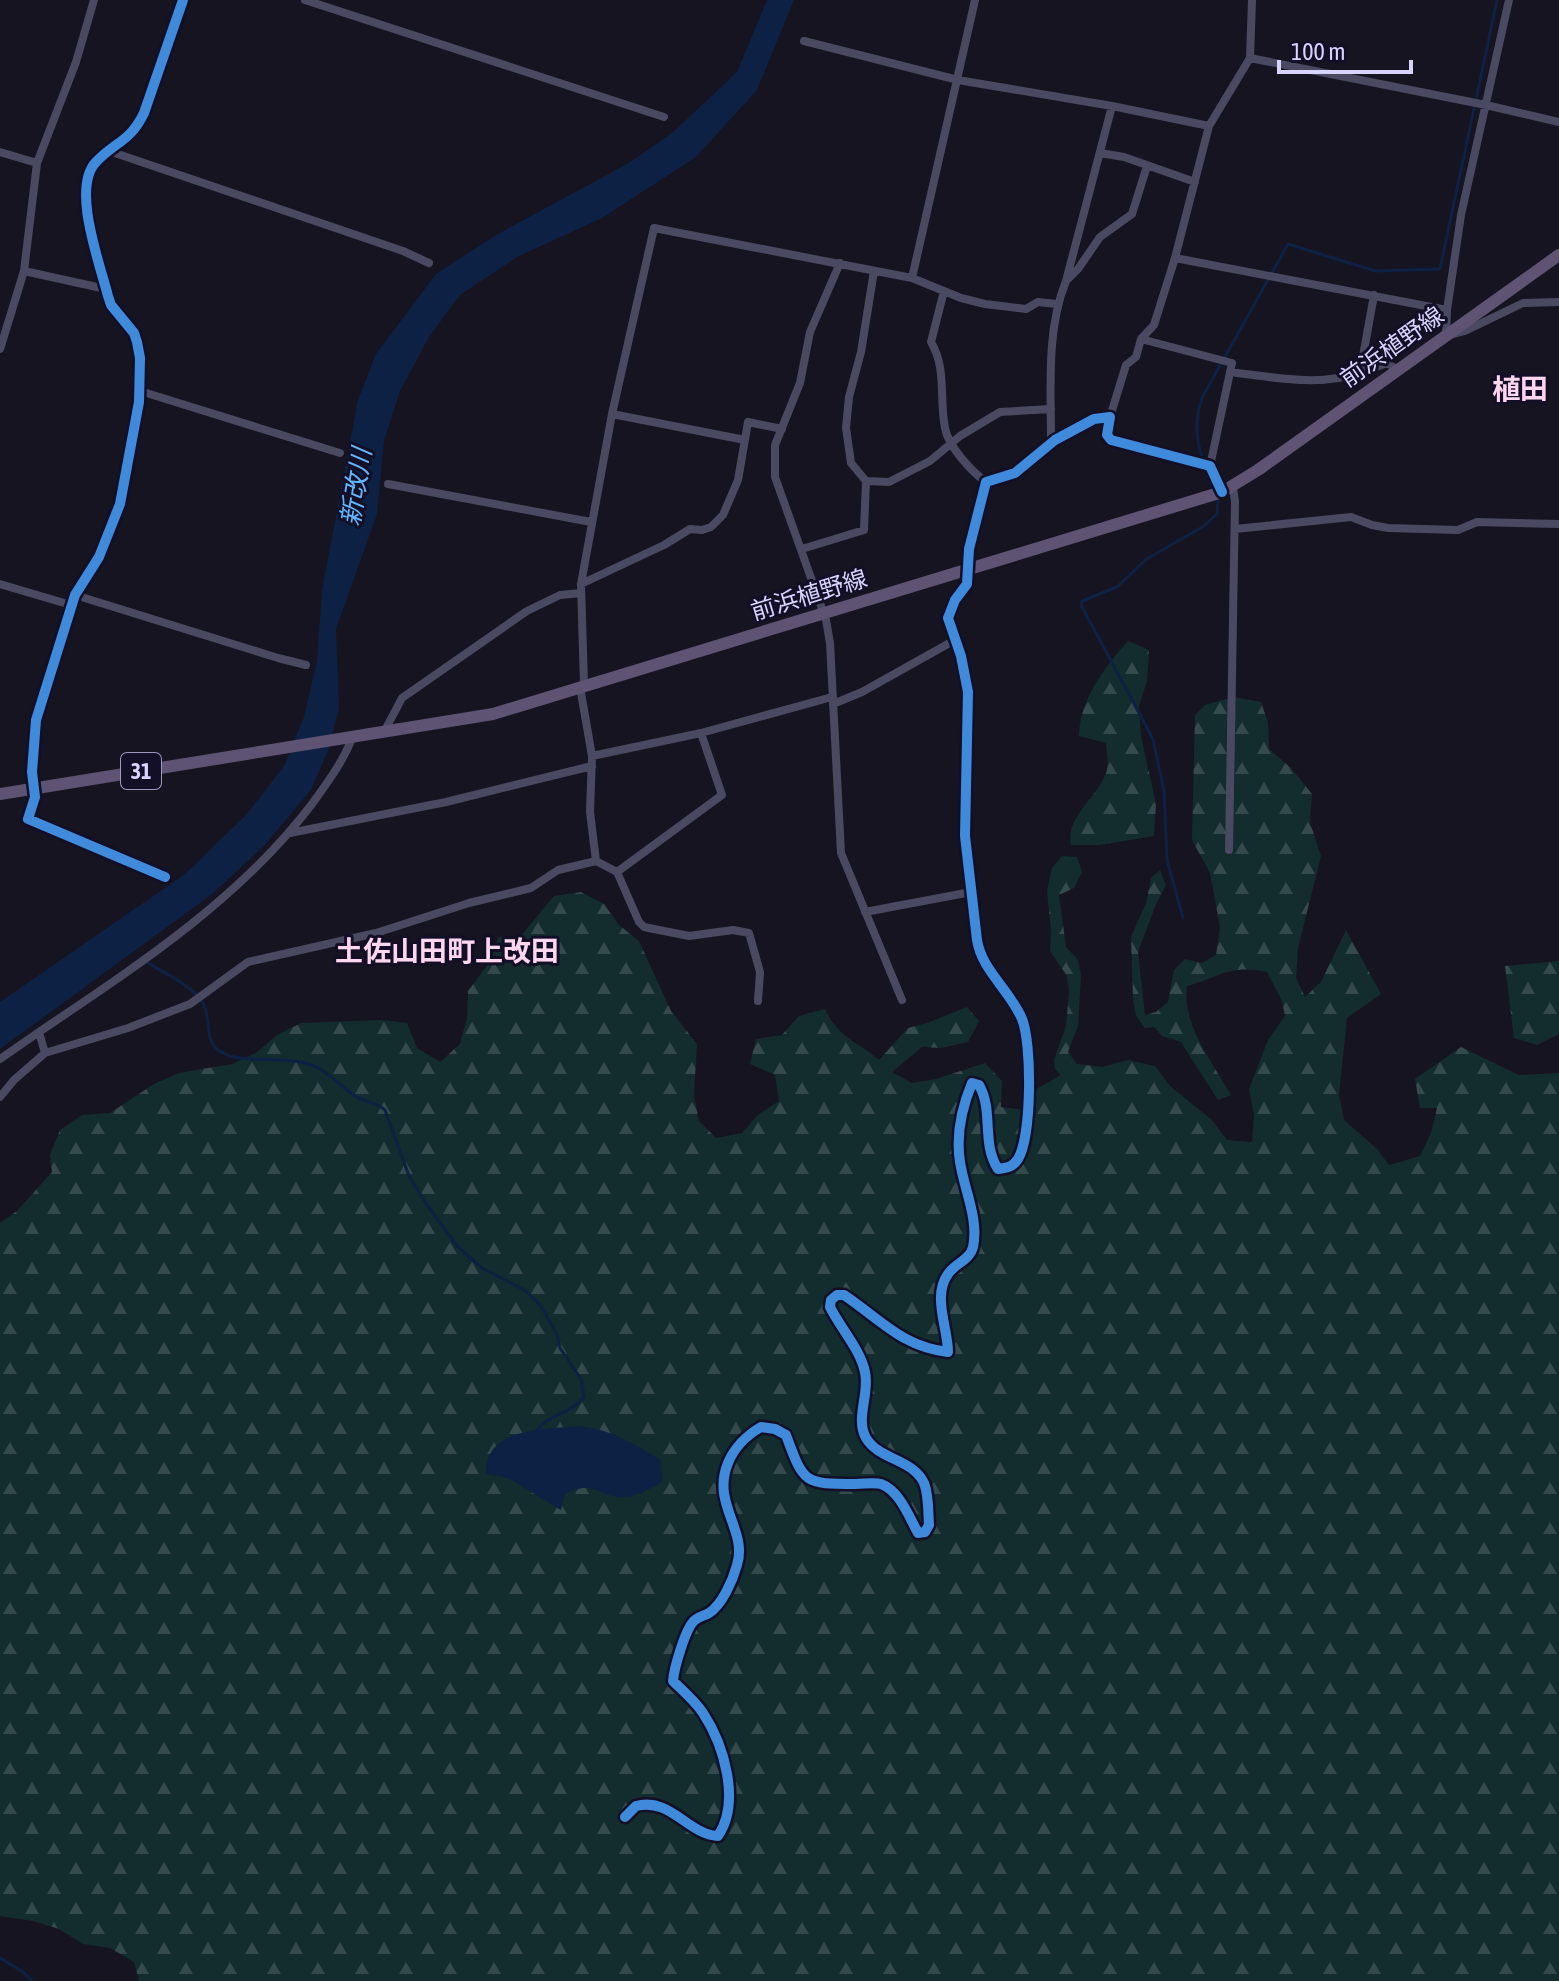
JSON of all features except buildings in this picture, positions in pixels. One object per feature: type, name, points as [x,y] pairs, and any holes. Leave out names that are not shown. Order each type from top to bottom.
[{"type":"main road","name":"前浜植野線","points":[[0,794],[493,714],[1228,489],[1559,255]]},
{"type":"street","points":[[0,349],[24,271],[37,163],[76,62],[94,0]]},
{"type":"street","points":[[165,877],[28,819],[35,789],[32,772],[36,720],[71,605],[99,557],[120,504],[140,391],[140,358],[134,333],[111,305],[106,289],[86,200],[90,169],[136,131],[183,0]]},
{"type":"street","points":[[305,0],[664,117]]},
{"type":"street","points":[[912,278],[975,0]]},
{"type":"street","points":[[1229,850],[1235,529],[1228,489],[1210,466],[1111,440],[1107,435],[1126,365],[1136,357],[1141,339],[1154,325],[1209,126],[1250,58],[1252,0]]},
{"type":"street","points":[[1509,0],[1461,215],[1446,336],[1465,331],[1523,303],[1559,302]]},
{"type":"street","points":[[804,41],[958,80],[1209,126]]},
{"type":"street","points":[[1250,58],[1559,122]]},
{"type":"street","points":[[1051,442],[1056,304],[1066,281],[1112,106]]},
{"type":"street","points":[[109,151],[403,251],[429,263]]},
{"type":"street","points":[[0,152],[37,163]]},
{"type":"street","points":[[1100,153],[1124,157],[1195,182]]},
{"type":"street","points":[[1066,281],[1100,237],[1132,214],[1147,166]]},
{"type":"street","points":[[596,861],[590,812],[592,761],[582,686],[581,588],[612,414],[654,228],[912,278],[985,304],[1026,309],[1038,302],[1056,304]]},
{"type":"street","points":[[1175,258],[1447,310]]},
{"type":"street","points":[[840,263],[810,332],[800,383],[775,445],[775,477],[825,614],[830,643],[841,853],[902,1000]]},
{"type":"street","points":[[24,271],[106,289]]},
{"type":"street","points":[[802,549],[864,530],[866,481],[851,463],[846,428],[849,397],[861,352],[874,271]]},
{"type":"street","points":[[944,291],[931,342],[940,357],[945,431],[970,470],[986,482]]},
{"type":"street","points":[[1360,373],[1374,295]]},
{"type":"street","points":[[1141,339],[1232,363],[1210,466]]},
{"type":"street","points":[[1230,372],[1308,382],[1344,379],[1387,363],[1398,370]]},
{"type":"street","points":[[140,391],[340,453]]},
{"type":"street","points":[[866,481],[889,482],[930,461],[952,442],[1000,412],[1051,409]]},
{"type":"street","points":[[612,414],[745,440]]},
{"type":"street","points":[[986,482],[1015,473],[1051,442],[1094,419],[1110,417]]},
{"type":"street","points":[[384,732],[402,698],[527,611],[581,588],[690,529],[711,527],[723,515],[738,480],[748,422],[782,429]]},
{"type":"street","points":[[625,1817],[636,1806],[661,1805],[705,1835],[718,1836],[728,1818],[730,1799],[718,1743],[703,1712],[673,1681],[674,1665],[693,1622],[712,1612],[723,1597],[738,1564],[739,1546],[722,1493],[723,1475],[735,1449],[753,1431],[761,1427],[786,1435],[805,1478],[819,1484],[880,1484],[900,1500],[918,1533],[925,1532],[929,1525],[924,1483],[918,1475],[875,1448],[862,1430],[865,1372],[859,1355],[830,1307],[831,1300],[837,1295],[844,1295],[904,1340],[920,1347],[948,1352],[942,1285],[948,1272],[973,1248],[973,1225],[959,1160],[961,1121],[972,1083],[979,1085],[985,1096],[989,1145],[998,1169],[1010,1168],[1019,1158],[1026,1129],[1028,1040],[1015,1005],[980,956],[965,836],[968,692],[948,618],[955,600],[967,584],[969,549],[986,482]]},
{"type":"street","points":[[388,484],[591,522]]},
{"type":"street","points":[[1235,529],[1351,517],[1388,528],[1458,530],[1477,522],[1559,524]]},
{"type":"street","points":[[0,584],[71,605]]},
{"type":"street","points":[[75,595],[306,665]]},
{"type":"street","points":[[289,833],[446,802],[862,692],[955,640]]},
{"type":"street","points":[[617,872],[722,795],[701,733]]},
{"type":"street","points":[[0,1059],[183,930],[242,880],[289,833],[344,758],[348,737]]},
{"type":"street","points":[[0,1097],[45,1053],[128,1028],[190,1004],[248,962],[376,933],[469,903],[531,888],[558,870],[596,861],[617,872],[644,927],[689,936],[733,930],[749,933],[760,972],[758,1001]]},
{"type":"street","points":[[865,912],[971,892]]},
{"type":"street","points":[[39,1032],[45,1053]]},
{"type":"green space","points":[[1128,641],[1149,650],[1147,681],[1139,706],[1141,736],[1156,804],[1154,836],[1099,845],[1071,845],[1073,825],[1098,789],[1108,767],[1106,743],[1079,736],[1080,722],[1102,673]]},
{"type":"green space","points":[[1234,697],[1261,702],[1268,723],[1269,749],[1291,768],[1312,794],[1310,822],[1321,856],[1298,948],[1296,978],[1305,997],[1321,982],[1346,930],[1381,994],[1347,1018],[1339,1095],[1344,1120],[1377,1149],[1389,1165],[1420,1156],[1431,1133],[1437,1108],[1420,1108],[1415,1079],[1461,1047],[1519,1075],[1559,1073],[1559,1981],[139,1981],[134,1962],[110,1948],[83,1944],[59,1929],[33,1921],[0,1916],[0,1223],[17,1211],[52,1172],[50,1155],[60,1130],[82,1115],[110,1113],[154,1084],[179,1073],[232,1064],[256,1053],[277,1035],[301,1023],[381,1020],[407,1023],[417,1048],[440,1062],[460,1044],[467,1018],[468,991],[490,962],[498,937],[520,937],[554,896],[581,892],[604,904],[619,925],[639,941],[671,1011],[697,1044],[694,1096],[699,1121],[716,1138],[742,1133],[758,1115],[779,1101],[775,1075],[750,1064],[756,1039],[782,1035],[799,1016],[825,1009],[842,1033],[879,1060],[908,1028],[967,1007],[979,1021],[968,1042],[941,1048],[922,1047],[892,1072],[912,1083],[936,1079],[985,1063],[1002,1081],[1001,1107],[1025,1110],[1038,1088],[1061,1075],[1055,1069],[1054,1060],[1066,1026],[1069,992],[1067,976],[1050,951],[1047,890],[1052,868],[1062,856],[1077,857],[1082,872],[1074,888],[1059,895],[1066,947],[1078,960],[1081,976],[1078,1026],[1068,1052],[1077,1064],[1102,1067],[1128,1060],[1155,1066],[1170,1086],[1212,1120],[1227,1140],[1252,1142],[1254,1115],[1249,1089],[1268,1040],[1285,1016],[1282,1001],[1267,972],[1234,971],[1187,986],[1189,1015],[1194,1029],[1231,1095],[1218,1100],[1181,1042],[1162,1036],[1154,1027],[1145,1028],[1136,1016],[1133,999],[1131,937],[1146,903],[1151,878],[1160,870],[1166,885],[1138,952],[1145,1015],[1156,1012],[1168,1002],[1174,970],[1185,959],[1202,963],[1216,955],[1220,927],[1210,873],[1192,840],[1195,715],[1205,705]]},
{"type":"green space","points":[[1559,961],[1559,1034],[1537,1045],[1514,1038],[1505,966]]},
{"type":"water","name":"新改川","points":[[767,0],[794,0],[757,90],[696,157],[602,218],[517,257],[460,295],[429,337],[400,391],[384,441],[377,514],[336,629],[339,708],[328,751],[311,790],[264,846],[211,895],[0,1049],[0,1002],[185,874],[247,814],[284,766],[304,717],[317,661],[322,590],[358,400],[376,354],[436,274],[496,235],[627,164],[672,133],[737,72]]},
{"type":"water","points":[[579,1426],[612,1434],[661,1461],[662,1482],[626,1497],[592,1488],[576,1490],[565,1494],[561,1510],[508,1478],[486,1474],[488,1458],[495,1447],[506,1439],[535,1430]]},
{"type":"waterway","points":[[1204,462],[1197,429],[1203,396],[1288,244],[1375,271],[1440,269],[1497,0]]},
{"type":"waterway","points":[[1183,918],[1167,860],[1164,791],[1153,739],[1081,605],[1082,601],[1117,587],[1145,560],[1204,526],[1217,514],[1218,499]]},
{"type":"waterway","points":[[147,962],[184,985],[202,1002],[212,1042],[221,1052],[237,1058],[312,1065],[356,1097],[385,1110],[409,1176],[427,1205],[457,1246],[482,1268],[526,1291],[541,1306],[557,1334],[560,1348],[581,1379],[584,1397],[536,1432]]},
{"type":"waterway","points":[[0,1958],[32,1981]]},
{"type":"cycle path","points":[[165,877],[28,819],[35,797],[32,772],[36,720],[75,595],[99,557],[120,504],[139,402],[140,358],[137,342],[134,333],[111,305],[94,246],[86,189],[96,162],[139,123],[183,0]]},
{"type":"cycle path","points":[[625,1817],[636,1806],[659,1807],[707,1834],[718,1836],[725,1822],[729,1791],[723,1757],[711,1726],[700,1709],[673,1681],[680,1650],[690,1627],[723,1598],[737,1565],[738,1540],[726,1504],[724,1478],[731,1457],[746,1438],[761,1427],[775,1429],[786,1435],[797,1463],[808,1478],[826,1483],[881,1484],[899,1498],[918,1533],[925,1532],[929,1525],[927,1493],[919,1475],[879,1451],[866,1438],[862,1423],[866,1388],[863,1364],[830,1307],[831,1300],[837,1295],[844,1295],[904,1338],[948,1352],[941,1302],[943,1283],[971,1251],[974,1236],[959,1142],[963,1112],[972,1083],[979,1085],[983,1095],[990,1149],[998,1169],[1010,1167],[1016,1162],[1023,1147],[1028,1111],[1028,1048],[1022,1019],[984,961],[977,940],[965,836],[968,692],[961,656],[948,618],[955,600],[967,584],[969,549],[986,482],[1015,473],[1055,440],[1094,419],[1110,417],[1107,435],[1111,440],[1210,466],[1222,492]]},
{"type":"district","name":"植田","points":[[1520,389]]},
{"type":"district","name":"土佐山田町上改田","points":[[447,951]]}]
